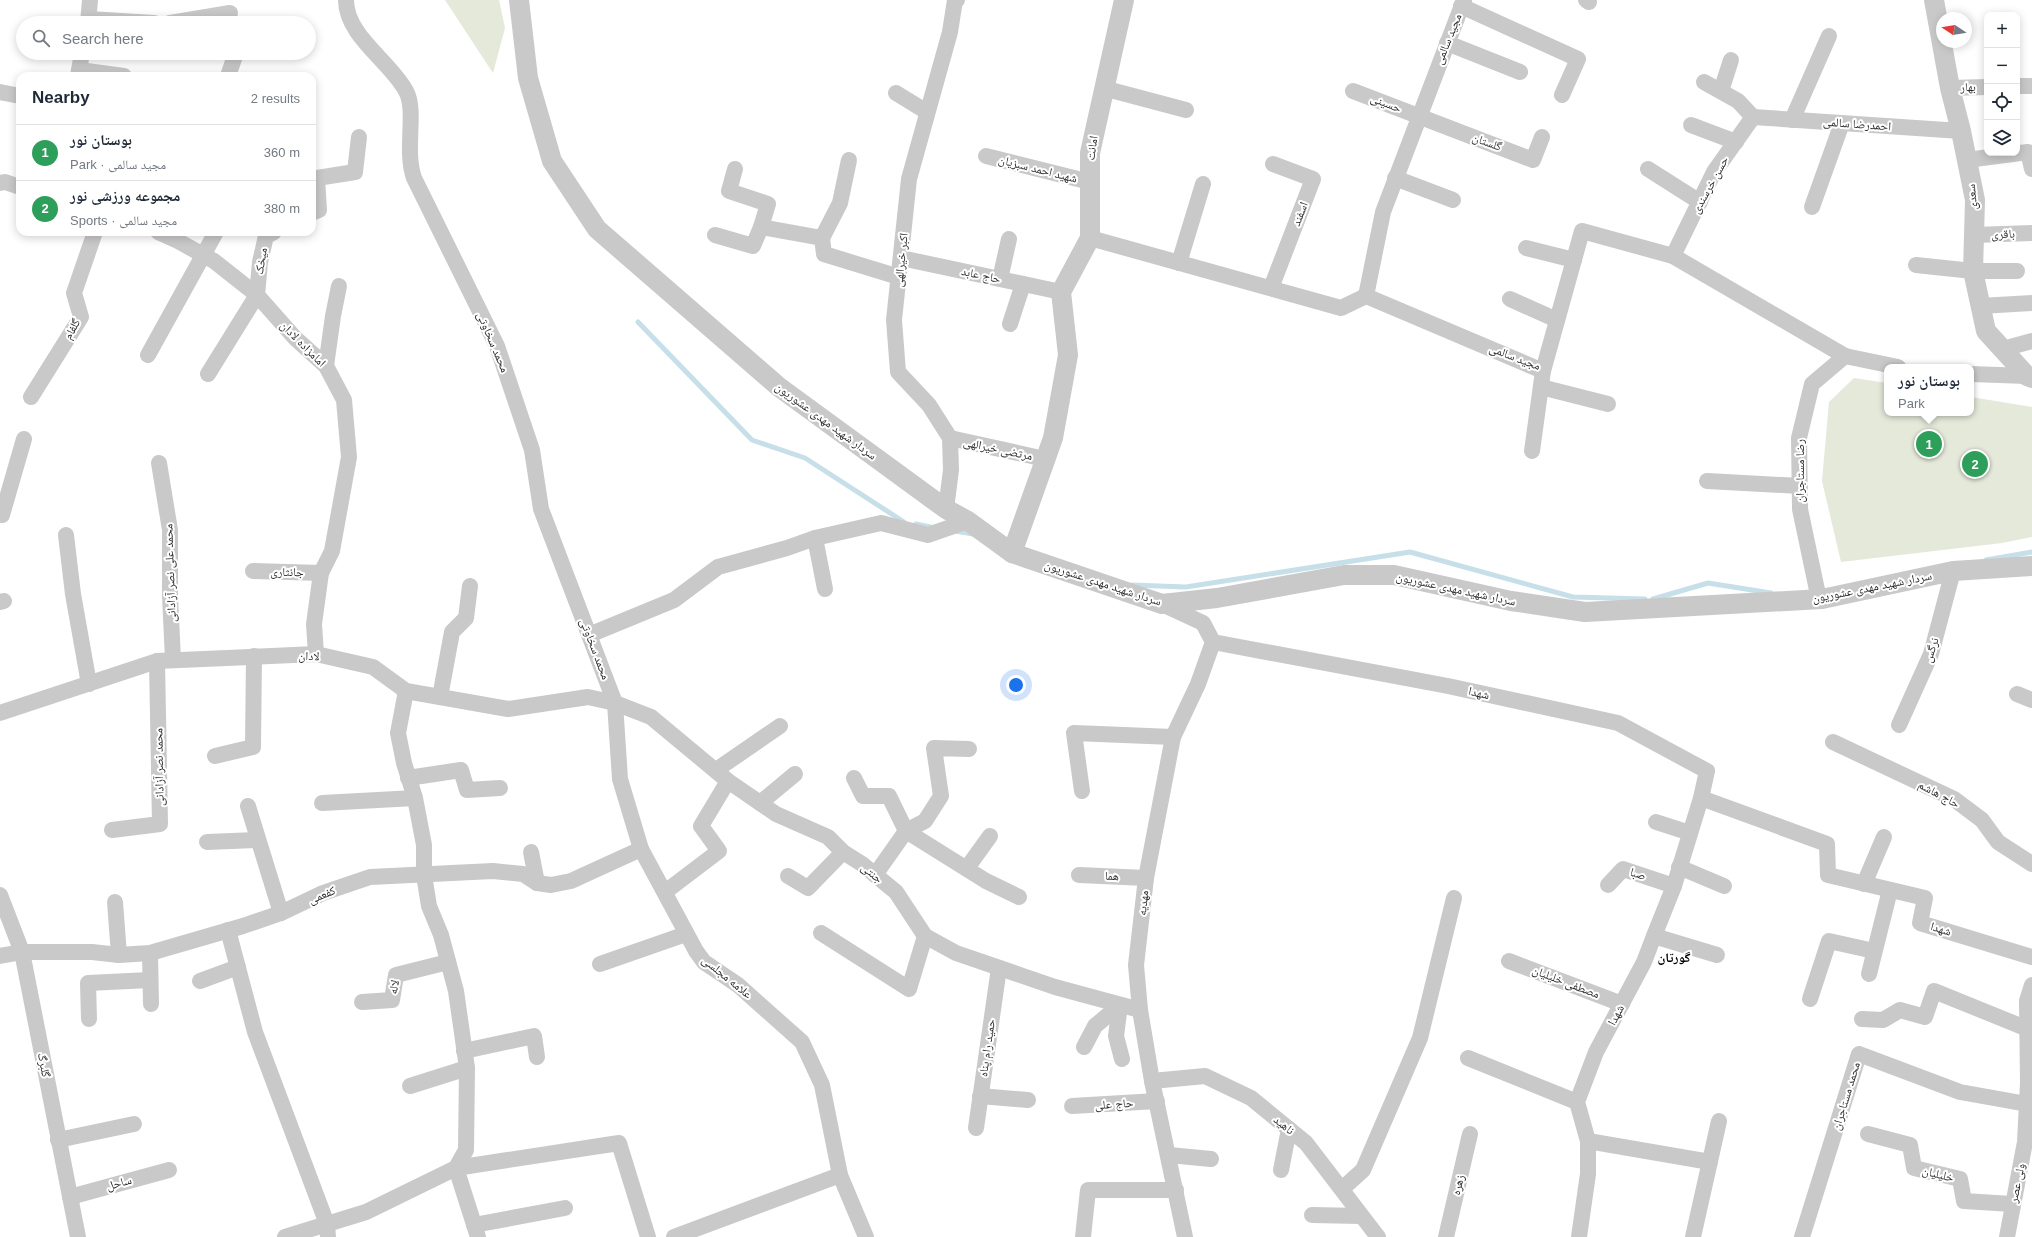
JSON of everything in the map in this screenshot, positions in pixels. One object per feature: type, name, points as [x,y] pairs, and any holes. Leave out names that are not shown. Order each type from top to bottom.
[{"type":"street","points":[[88,16],[90,0]]},
{"type":"street","name":"محمد سخاوتی","points":[[346,0],[346,6],[352,22],[362,38],[400,82],[406,92],[410,104],[410,165],[414,178],[497,346],[532,450],[541,509],[615,703]]},
{"type":"street","name":"سردار شهید مهدی عشوریون","points":[[519,0],[528,78],[552,161],[597,229],[779,388],[946,509],[968,521],[1012,553],[1162,604],[1217,598],[1344,575],[1394,575],[1510,601],[1585,612],[1822,599],[1952,571],[2032,566]]},
{"type":"street","name":"اکبر خیرالهی","points":[[950,438],[929,405],[898,372],[894,320],[909,179],[950,32],[955,0],[957,0]]},
{"type":"street","name":"امانت","points":[[1061,292],[1090,238],[1090,153],[1124,0]]},
{"type":"street","name":"سعدی","points":[[1934,0],[1950,88],[1961,131],[1975,200],[1973,272],[1986,330],[2003,350],[2030,377]]},
{"type":"street","points":[[1463,3],[1578,60],[1562,95]]},
{"type":"street","name":"مجید سالمی","points":[[1463,3],[1418,116],[1383,212],[1366,296],[1543,371],[1582,231],[1673,256],[1845,356],[1884,364]]},
{"type":"street","points":[[208,16],[229,12]]},
{"type":"street","points":[[1792,120],[1829,36]]},
{"type":"street","points":[[1447,43],[1520,72]]},
{"type":"street","points":[[79,72],[81,60]]},
{"type":"street","points":[[229,72],[234,60]]},
{"type":"street","points":[[1721,91],[1731,60]]},
{"type":"street","points":[[1704,82],[1738,101],[1753,117]]},
{"type":"street","points":[[2020,86],[2032,86]]},
{"type":"street","name":"بهار","points":[[1950,88],[1984,87]]},
{"type":"street","points":[[1104,88],[1186,110]]},
{"type":"street","name":"حسینی","points":[[1353,91],[1418,116]]},
{"type":"street","points":[[0,92],[16,95]]},
{"type":"street","points":[[896,93],[927,112]]},
{"type":"street","name":"گلستان","points":[[1418,116],[1533,160],[1542,137]]},
{"type":"street","name":"احمدرضا سالمی","points":[[1753,117],[1961,131]]},
{"type":"street","name":"حسن خرسندی","points":[[1673,256],[1714,172],[1753,117]]},
{"type":"street","points":[[1812,207],[1842,123]]},
{"type":"street","points":[[1691,125],[1736,142]]},
{"type":"street","points":[[316,211],[319,210],[317,178],[356,172],[359,137]]},
{"type":"street","points":[[1967,160],[2028,152],[2032,169]]},
{"type":"street","name":"شهید احمد سبزیان","points":[[986,156],[1090,182]]},
{"type":"street","points":[[849,160],[840,203],[822,238],[824,254],[899,277]]},
{"type":"street","name":"اسفند","points":[[1271,288],[1313,179],[1273,164]]},
{"type":"street","points":[[715,235],[753,246],[768,204],[729,192],[735,169]]},
{"type":"street","points":[[1648,169],[1700,202]]},
{"type":"street","points":[[1395,178],[1453,200]]},
{"type":"street","points":[[0,183],[5,182],[16,186]]},
{"type":"street","points":[[1179,263],[1203,184]]},
{"type":"street","points":[[761,227],[822,238]]},
{"type":"street","name":"باقری","points":[[1974,235],[2032,233]]},
{"type":"street","name":"گلفام","points":[[31,397],[81,317],[74,293],[94,236]]},
{"type":"street","name":"امامزاده لادان","points":[[167,236],[203,255],[257,295],[295,338],[326,366],[344,400],[349,457],[332,551],[321,573],[314,624],[316,654]]},
{"type":"street","points":[[148,355],[214,236]]},
{"type":"street","name":"میخک","points":[[257,295],[260,262],[266,236]]},
{"type":"street","points":[[1090,238],[1341,308],[1366,296]]},
{"type":"street","points":[[1000,279],[1009,239]]},
{"type":"street","points":[[1526,248],[1574,260]]},
{"type":"street","name":"حاج عابد","points":[[901,258],[1061,292]]},
{"type":"street","points":[[1916,265],[1973,272],[2016,271]]},
{"type":"street","points":[[1010,324],[1023,284]]},
{"type":"street","points":[[326,366],[339,286]]},
{"type":"street","points":[[1012,553],[1053,438],[1068,355],[1061,292]]},
{"type":"street","points":[[208,374],[257,295]]},
{"type":"street","points":[[1510,299],[1558,320]]},
{"type":"street","points":[[1979,301],[2032,303]]},
{"type":"street","points":[[2003,350],[2032,341]]},
{"type":"street","name":"رضا مستاجران","points":[[1822,599],[1817,590],[1800,510],[1799,438],[1812,384],[1845,356]]},
{"type":"street","points":[[1532,451],[1543,371]]},
{"type":"street","points":[[1974,374],[2030,377]]},
{"type":"street","points":[[1541,387],[1608,404]]},
{"type":"street","points":[[0,515],[2,515],[24,438]]},
{"type":"street","points":[[946,509],[951,470],[950,438]]},
{"type":"street","name":"مرتضی خیرالهی","points":[[950,438],[1046,459]]},
{"type":"street","name":"محمد علی نصر آزادانی","points":[[159,463],[170,530],[170,596],[165,660]]},
{"type":"street","points":[[1707,481],[1800,486]]},
{"type":"street","points":[[589,635],[674,600],[718,568],[787,548],[815,538],[881,523],[928,535],[968,521]]},
{"type":"street","points":[[66,535],[73,594],[89,684]]},
{"type":"street","points":[[815,538],[825,589]]},
{"type":"street","name":"نرگس","points":[[1899,725],[1931,654],[1952,571]]},
{"type":"street","name":"جانثاری","points":[[253,572],[321,573]]},
{"type":"street","points":[[440,697],[452,632],[466,618],[470,586]]},
{"type":"street","points":[[1162,604],[1203,623],[1213,642]]},
{"type":"street","name":"مهدیه","points":[[1185,1237],[1152,1081],[1140,1010],[1136,965],[1146,878],[1173,737],[1198,684],[1213,642]]},
{"type":"street","name":"شهدا","points":[[1213,642],[1448,686],[1618,724],[1707,771],[1701,798],[1674,886],[1644,962],[1596,1052],[1576,1102]]},
{"type":"street","name":"لادان","points":[[0,713],[165,660],[316,654],[373,667],[406,691],[508,709],[588,697],[615,703]]},
{"type":"street","points":[[215,756],[253,747],[254,656]]},
{"type":"street","name":"محمد نصر آزادانی","points":[[112,830],[160,824],[165,660]]},
{"type":"street","points":[[406,691],[398,733],[408,778],[415,798],[424,845],[424,875],[429,906],[441,935],[456,991],[467,1068],[466,1150],[456,1168],[476,1231],[565,1208]]},
{"type":"street","points":[[2017,694],[2032,700]]},
{"type":"street","name":"جنتی","points":[[615,703],[651,717],[728,781],[776,814],[828,837],[843,852],[862,864],[896,892],[925,936],[956,953],[999,968],[1055,987],[1140,1010]]},
{"type":"street","name":"علامه مجلسی","points":[[615,703],[620,779],[641,850],[665,892],[686,934],[704,962],[738,985],[802,1042],[822,1085],[840,1175],[866,1237]]},
{"type":"street","points":[[716,770],[780,726]]},
{"type":"street","points":[[1082,791],[1074,733],[1173,737]]},
{"type":"street","name":"حاج هاشم","points":[[1833,742],[1954,799],[1982,820],[1998,842],[2032,864]]},
{"type":"street","points":[[875,875],[906,831],[925,821],[941,796],[934,748],[969,749]]},
{"type":"street","points":[[408,778],[461,770],[467,790],[500,788]]},
{"type":"street","points":[[760,803],[795,774]]},
{"type":"street","points":[[854,778],[864,796],[889,796],[906,831],[986,881],[1019,897]]},
{"type":"street","points":[[665,892],[719,851],[701,826],[728,781]]},
{"type":"street","points":[[322,803],[415,798]]},
{"type":"street","name":"شهدا","points":[[1701,798],[1827,844],[1828,875],[1925,898],[1920,923],[2032,957]]},
{"type":"street","points":[[248,806],[281,913]]},
{"type":"street","points":[[1656,822],[1690,833]]},
{"type":"street","points":[[967,868],[990,836]]},
{"type":"street","points":[[1864,884],[1884,837]]},
{"type":"street","points":[[207,842],[258,840]]},
{"type":"street","name":"کفعمی","points":[[0,956],[22,952],[92,952],[119,955],[150,953],[281,913],[323,893],[370,877],[492,871],[523,874],[537,883],[551,885],[571,881],[641,850]]},
{"type":"street","points":[[531,852],[537,883]]},
{"type":"street","points":[[788,876],[808,888],[843,852]]},
{"type":"street","points":[[1679,867],[1724,886]]},
{"type":"street","name":"صبا","points":[[1608,885],[1623,869],[1674,886]]},
{"type":"street","name":"هما","points":[[1079,875],[1146,878]]},
{"type":"street","points":[[1869,974],[1890,890]]},
{"type":"street","name":"گلبرگ","points":[[0,895],[22,952],[78,1237]]},
{"type":"street","points":[[1342,1189],[1363,1170],[1420,1038],[1454,898]]},
{"type":"street","points":[[115,902],[119,955]]},
{"type":"street","points":[[228,930],[255,1032],[327,1230]]},
{"type":"street","points":[[821,933],[909,989],[925,936]]},
{"type":"street","points":[[600,964],[686,934]]},
{"type":"street","points":[[1654,936],[1717,955]]},
{"type":"street","points":[[1810,999],[1829,941],[1874,951]]},
{"type":"street","points":[[150,953],[151,1004]]},
{"type":"street","name":"مصطفی خلیلیان","points":[[1509,960],[1622,1004]]},
{"type":"street","name":"لاله","points":[[362,1002],[392,1000],[396,975],[448,962]]},
{"type":"street","points":[[200,981],[238,967]]},
{"type":"street","name":"حمید رام پناه","points":[[976,1128],[999,968]]},
{"type":"street","points":[[89,1019],[88,983],[150,980]]},
{"type":"street","name":"ولی عصر","points":[[2007,1237],[2012,1204],[2025,1173],[2024,1142],[2030,1083],[2027,1001],[2032,985]]},
{"type":"street","points":[[1862,1019],[1883,1020],[1900,1010],[1925,1017],[1934,990],[2028,1029]]},
{"type":"street","points":[[1084,1048],[1095,1026],[1120,1005]]},
{"type":"street","points":[[1120,1005],[1116,1036],[1122,1058]]},
{"type":"street","points":[[464,1051],[534,1036],[537,1057]]},
{"type":"street","name":"محمد مستاجران","points":[[1802,1237],[1859,1054],[1960,1092],[2027,1104]]},
{"type":"street","points":[[1468,1058],[1576,1102],[1588,1141],[1588,1174],[1579,1237]]},
{"type":"street","points":[[410,1086],[467,1068]]},
{"type":"street","name":"ناهید","points":[[1152,1081],[1205,1076],[1251,1098],[1306,1143],[1378,1237]]},
{"type":"street","points":[[980,1096],[1028,1100]]},
{"type":"street","name":"حاج علی","points":[[1072,1106],[1157,1101]]},
{"type":"street","points":[[1693,1237],[1719,1121]]},
{"type":"street","points":[[58,1140],[134,1124]]},
{"type":"street","points":[[1281,1170],[1289,1129]]},
{"type":"street","name":"زهره","points":[[1446,1237],[1470,1134]]},
{"type":"street","name":"خلیلیان","points":[[1868,1134],[1910,1145],[1914,1168],[1960,1179],[1964,1201],[2012,1204]]},
{"type":"street","points":[[1588,1141],[1710,1162]]},
{"type":"street","points":[[285,1237],[327,1230],[456,1168],[619,1143],[648,1237]]},
{"type":"street","points":[[1168,1155],[1211,1159]]},
{"type":"street","name":"ساحل","points":[[70,1197],[169,1170]]},
{"type":"street","points":[[674,1237],[840,1175]]},
{"type":"street","points":[[1083,1237],[1088,1190],[1176,1190]]},
{"type":"street","points":[[1312,1214],[1361,1216]]},
{"type":"shaded area","points":[[445,0],[499,0],[505,28],[493,73]]},
{"type":"shaded area","points":[[1854,378],[1884,383],[1884,416],[1974,416],[1974,397],[2032,407],[2032,537],[2002,543],[1841,562],[1822,481],[1829,402]]},
{"type":"waterway","points":[[638,322],[752,440],[805,458],[904,522]]},
{"type":"waterway","points":[[916,524],[935,528]]},
{"type":"waterway","points":[[955,531],[973,534]]},
{"type":"waterway","points":[[1132,585],[1186,587],[1410,552],[1573,597],[1645,599]]},
{"type":"waterway","points":[[1986,560],[2032,552]]},
{"type":"waterway","points":[[1653,599],[1708,583],[1771,593]]},
{"type":"place","name":"بوستان نور","points":[[1929,444]]},
{"type":"place","name":"مجموعه ورزشی نور","points":[[1975,464]]},
{"type":"district","name":"گورتان","points":[[1674,957]]}]
